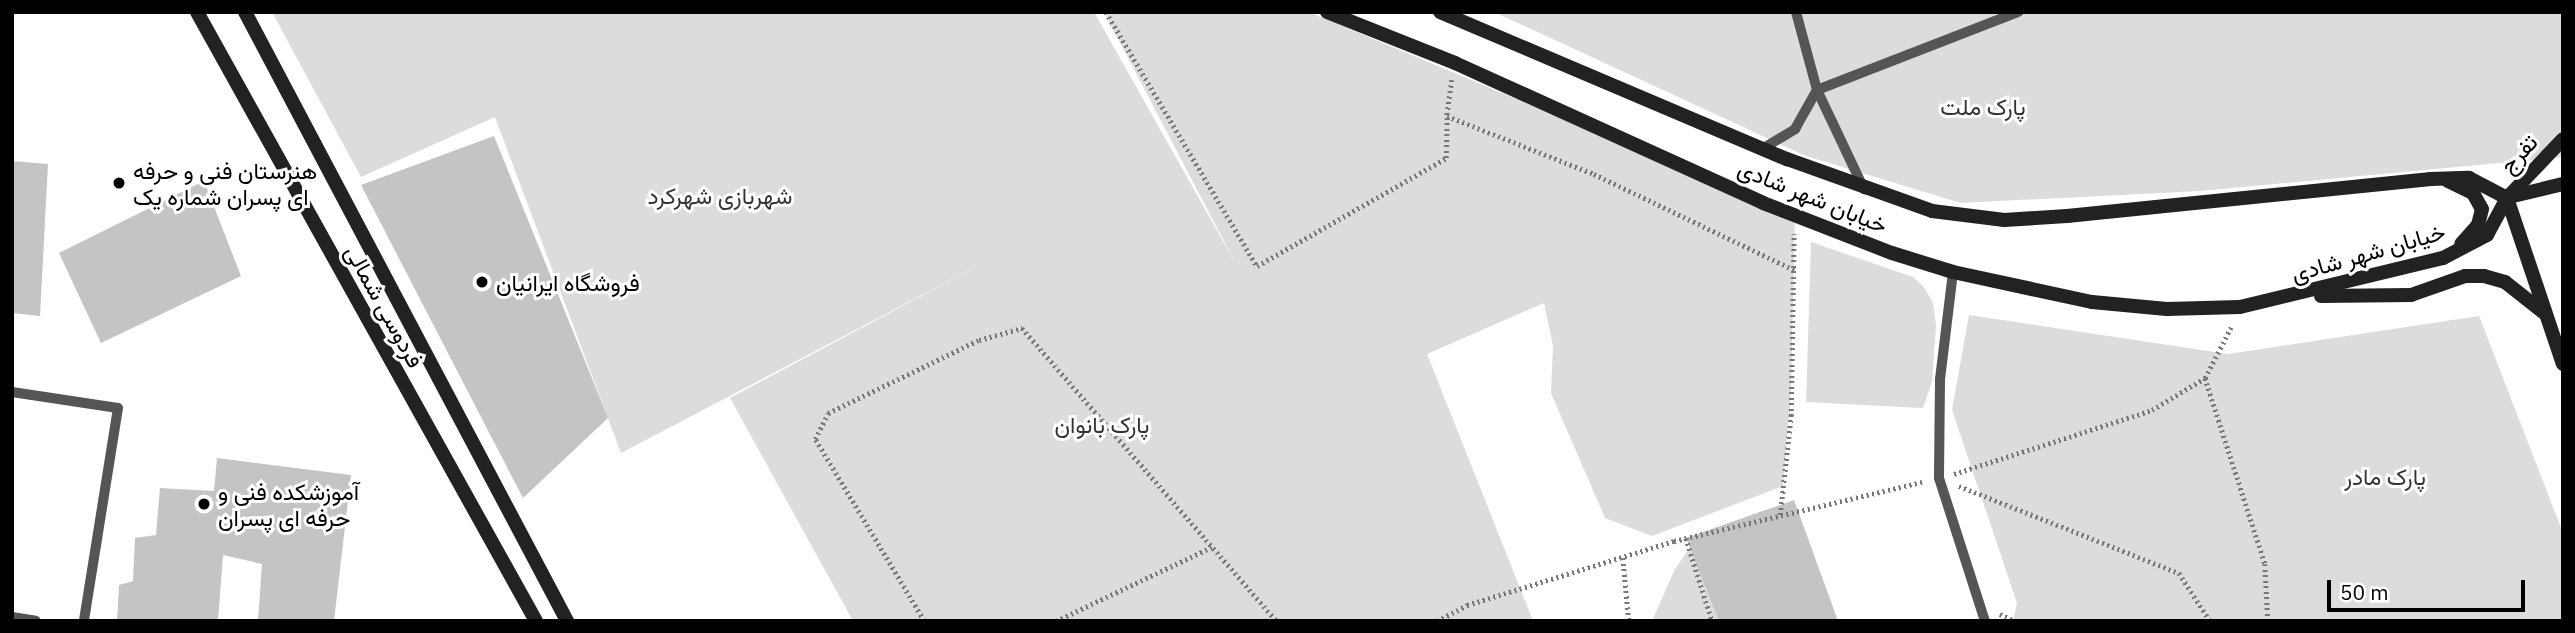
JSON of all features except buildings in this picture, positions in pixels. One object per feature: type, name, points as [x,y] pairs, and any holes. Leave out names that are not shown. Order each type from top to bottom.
[{"type":"main road","name":"فردوسی شمالی","points":[[197,12],[536,621]]},
{"type":"main road","name":"فردوسی شمالی","points":[[246,12],[567,621]]},
{"type":"main road","name":"خیابان شهر شادی","points":[[1327,12],[1455,63],[1795,216],[1953,272],[2092,302],[2166,309],[2240,307],[2299,296],[2443,258],[2487,235],[2507,198],[2469,178],[2431,179],[2004,220],[1932,211],[1864,189],[1762,149],[1462,17],[1440,12]]},
{"type":"main road","name":"تفرج","points":[[2507,198],[2563,139]]},
{"type":"main road","points":[[2431,179],[2452,182],[2473,193],[2482,209],[2478,225],[2443,258]]},
{"type":"main road","points":[[2563,184],[2507,198],[2543,312],[2563,364]]},
{"type":"main road","points":[[2299,296],[2411,295],[2465,276],[2484,276],[2505,282],[2543,312]]},
{"type":"lane","points":[[1796,12],[1817,90],[1864,189]]},
{"type":"lane","points":[[1762,149],[1795,129],[1817,90],[2018,12]]},
{"type":"lane","points":[[1953,272],[1940,380],[1939,478],[1985,621]]},
{"type":"lane","points":[[12,392],[118,408],[84,621]]},
{"type":"lane","points":[[12,617],[36,621]]},
{"type":"path","points":[[1106,12],[1257,266],[1446,158],[1447,116],[1455,63]]},
{"type":"path","points":[[1447,116],[1594,174],[1794,270]]},
{"type":"path","points":[[1780,516],[1791,416],[1795,216]]},
{"type":"path","points":[[924,621],[815,439],[828,413],[979,340],[1021,328],[1277,621]]},
{"type":"path","points":[[2205,379],[2266,564],[2268,621]]},
{"type":"path","points":[[1939,478],[2075,528],[2179,573],[2210,621]]},
{"type":"path","points":[[1686,538],[1712,621]]},
{"type":"path","points":[[1056,621],[1212,547]]},
{"type":"path","points":[[1437,621],[1467,605],[1623,558],[1629,621]]},
{"type":"green space","points":[[272,12],[1094,12],[1237,266],[1104,12],[1309,12],[1795,216],[1791,390],[1783,486],[1652,536],[1605,518],[1551,393],[1553,346],[1544,303],[1427,354],[1533,621],[853,621],[730,398],[985,262],[621,453],[495,117],[361,177]]},
{"type":"green space","name":"پارک ملت","points":[[1494,12],[2563,12],[2563,157],[2200,191],[1961,203],[1806,156]]},
{"type":"green space","points":[[1811,242],[1913,277],[1923,286],[1933,303],[1936,325],[1932,382],[1923,408],[1806,402]]},
{"type":"green space","name":"پارک مادر","points":[[1969,315],[2228,354],[2479,316],[2563,533],[2563,621],[2013,621],[2017,603],[1952,410]]},
{"type":"green space","points":[[1699,535],[1731,621],[1652,621],[1675,569]]},
{"type":"place","name":"هنرستان فنی و حرفه ای پسران شماره یک","points":[[119,183]]},
{"type":"place","name":"فروشگاه ایرانیان","points":[[482,282]]},
{"type":"place","name":"آموزشکده فنی و حرفه ای پسران","points":[[204,504]]},
{"type":"park label","name":"شهربازی شهرکرد","points":[[720,195]]},
{"type":"park label","name":"پارک بانوان","points":[[1102,424]]}]
